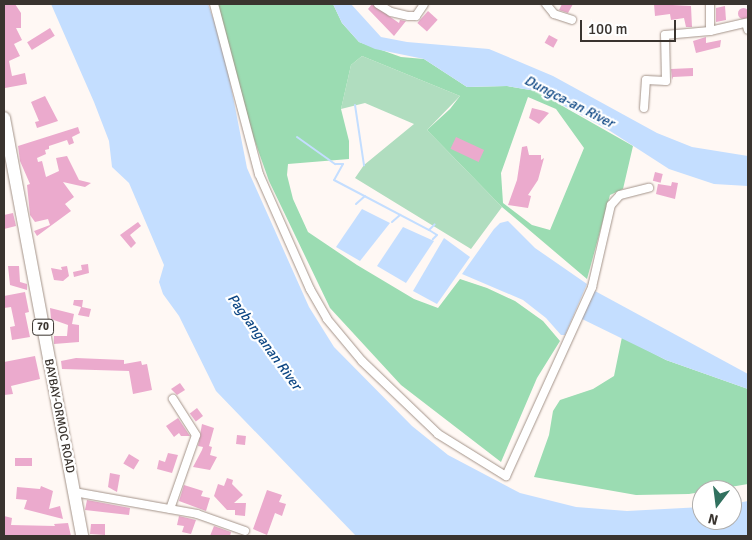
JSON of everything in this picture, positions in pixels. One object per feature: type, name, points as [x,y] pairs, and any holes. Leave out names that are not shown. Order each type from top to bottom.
[{"type":"main road","name":"BAYBAY-ORMOC ROAD","points":[[4,118],[7,152],[82,536]]},
{"type":"street","points":[[214,4],[259,174],[310,289],[327,318],[362,362],[438,434],[506,476],[592,287],[612,205],[620,195],[649,188]]},
{"type":"street","points":[[378,4],[391,12],[409,16],[416,16],[424,4]]},
{"type":"street","points":[[546,4],[554,14],[572,20]]},
{"type":"street","points":[[710,4],[710,30]]},
{"type":"street","points":[[644,108],[646,80],[666,81],[665,35],[747,25]]},
{"type":"street","points":[[170,509],[196,436],[173,399]]},
{"type":"street","points":[[74,492],[200,514],[245,531]]},
{"type":"green space","points":[[217,4],[333,4],[342,23],[359,42],[401,57],[424,59],[467,87],[507,86],[536,91],[633,146],[623,189],[610,195],[587,279],[502,207],[427,130],[450,109],[460,96],[362,56],[351,65],[341,109],[349,141],[349,159],[288,164],[287,175],[293,199],[308,232],[357,265],[414,299],[438,308],[460,279],[487,288],[515,301],[543,321],[560,341],[537,378],[501,462],[401,385],[330,308],[269,181],[253,136]],"holes":[[[528,97],[556,109],[584,148],[550,230],[532,225],[503,203],[501,173]]]},
{"type":"green space","points":[[362,56],[460,96],[427,130],[502,207],[471,249],[355,178],[364,165],[414,124],[365,103],[341,109],[351,65]]},
{"type":"green space","points":[[622,337],[666,360],[748,389],[748,484],[742,485],[742,480],[692,480],[692,493],[636,495],[534,477],[549,435],[553,411],[560,400],[593,389],[614,376]]},
{"type":"water","name":"Pagbanganan River","points":[[51,4],[208,4],[223,46],[247,168],[309,307],[334,347],[412,426],[448,455],[520,493],[576,507],[627,511],[692,508],[692,530],[742,530],[742,502],[748,501],[748,536],[356,536],[216,391],[179,316],[163,294],[159,282],[164,265],[129,183],[112,167],[109,141]]},
{"type":"water","name":"Dungca-an River","points":[[333,4],[351,4],[381,37],[407,42],[489,49],[553,76],[657,133],[692,147],[748,156],[748,186],[714,184],[669,169],[607,129],[536,91],[507,86],[467,87],[424,59],[375,49],[359,42],[342,23]]},
{"type":"water","points":[[362,209],[390,223],[360,261],[336,247]]},
{"type":"water","points":[[508,221],[535,248],[587,284],[565,335],[561,335],[546,318],[523,300],[462,274],[494,229],[500,223]]},
{"type":"water","points":[[403,227],[434,241],[406,283],[377,266]]},
{"type":"water","points":[[444,238],[470,257],[437,304],[413,291]]},
{"type":"water","points":[[595,291],[748,374],[748,389],[666,360],[580,318]]},
{"type":"building","points":[[4,4],[15,4],[21,13],[21,28],[16,28],[22,40],[14,44],[20,56],[9,61],[12,76],[25,73],[27,84],[5,88]]},
{"type":"building","points":[[372,4],[399,23],[400,20],[406,21],[394,36],[368,9]]},
{"type":"building","points":[[562,4],[573,4],[568,13],[559,10]]},
{"type":"building","points":[[654,4],[691,6],[692,27],[686,27],[684,18],[671,20],[670,14],[655,16]]},
{"type":"building","points":[[725,6],[726,20],[716,22],[716,8]]},
{"type":"building","points":[[741,8],[745,8],[748,13],[747,17],[741,18],[738,15],[738,11]]},
{"type":"building","points":[[428,11],[438,20],[427,32],[417,23]]},
{"type":"building","points":[[50,28],[55,36],[32,50],[27,42]]},
{"type":"building","points":[[549,35],[558,40],[553,48],[545,43]]},
{"type":"building","points":[[706,37],[706,43],[721,40],[720,47],[696,53],[693,41]]},
{"type":"building","points":[[693,68],[693,76],[673,77],[672,80],[671,69]]},
{"type":"building","points":[[45,96],[58,121],[37,128],[35,122],[39,121],[31,102]]},
{"type":"building","points":[[532,108],[549,113],[539,124],[529,118]]},
{"type":"building","points":[[78,127],[80,133],[72,137],[74,143],[69,145],[67,140],[49,146],[49,149],[45,150],[46,154],[37,158],[38,162],[42,161],[46,177],[59,171],[56,158],[67,156],[79,180],[91,183],[85,187],[63,182],[74,197],[65,204],[71,211],[37,236],[34,231],[50,225],[48,219],[35,222],[30,215],[27,185],[30,184],[20,161],[18,146]]},
{"type":"building","points":[[456,137],[484,150],[479,162],[451,149]]},
{"type":"building","points":[[527,146],[529,155],[541,155],[541,160],[544,158],[538,180],[528,195],[531,196],[528,208],[508,205],[517,180],[522,147]]},
{"type":"building","points":[[655,172],[663,174],[661,183],[653,181]]},
{"type":"building","points":[[672,182],[678,183],[675,199],[656,194],[658,184],[671,186]]},
{"type":"building","points":[[13,213],[16,226],[4,229],[4,215]]},
{"type":"building","points":[[138,222],[141,226],[130,235],[136,243],[131,248],[120,235]]},
{"type":"building","points":[[88,264],[89,273],[74,277],[73,272],[82,270],[81,265]]},
{"type":"building","points":[[8,266],[19,266],[20,282],[27,284],[27,290],[10,285]]},
{"type":"building","points":[[67,266],[69,276],[63,281],[54,280],[51,268],[62,270],[61,267]]},
{"type":"building","points":[[25,292],[29,312],[25,313],[30,337],[12,340],[10,327],[15,326],[11,307],[4,308],[4,296]]},
{"type":"building","points":[[74,300],[83,300],[82,307],[91,309],[89,317],[78,315],[81,307],[73,305]]},
{"type":"building","points":[[50,308],[74,314],[72,324],[79,325],[79,342],[54,344],[54,336],[67,336],[68,325],[51,319]]},
{"type":"building","points":[[35,356],[40,379],[11,386],[13,394],[4,395],[4,362]]},
{"type":"building","points":[[76,358],[124,360],[124,364],[141,361],[142,365],[147,364],[152,390],[133,394],[129,371],[62,369],[61,361]]},
{"type":"building","points":[[180,383],[185,390],[177,395],[171,389]]},
{"type":"building","points":[[197,408],[203,416],[196,421],[190,413]]},
{"type":"building","points":[[178,418],[190,436],[181,436],[179,433],[174,437],[166,426]]},
{"type":"building","points":[[202,424],[214,428],[209,446],[212,447],[210,455],[217,457],[210,470],[193,467],[203,447],[198,446]]},
{"type":"building","points":[[237,435],[246,436],[245,445],[236,444]]},
{"type":"building","points":[[168,453],[178,455],[172,473],[157,469],[159,460],[165,462]]},
{"type":"building","points":[[129,454],[139,460],[134,470],[123,463]]},
{"type":"building","points":[[15,458],[32,458],[32,466],[15,466]]},
{"type":"building","points":[[110,473],[120,475],[117,492],[108,487]]},
{"type":"building","points":[[227,478],[233,480],[232,484],[243,495],[234,503],[246,503],[245,516],[235,515],[235,510],[227,510],[214,496],[218,484],[224,486]]},
{"type":"building","points":[[184,485],[203,491],[201,496],[210,498],[206,511],[179,501]]},
{"type":"building","points":[[41,486],[53,491],[49,509],[60,506],[63,519],[24,509],[27,500],[16,499],[17,487],[40,489]]},
{"type":"building","points":[[267,490],[282,495],[279,502],[286,504],[282,516],[275,513],[267,535],[253,529]]},
{"type":"building","points":[[87,500],[130,508],[129,515],[85,510]]},
{"type":"building","points":[[4,516],[12,518],[11,525],[55,526],[54,524],[68,523],[71,536],[4,535]]},
{"type":"building","points":[[179,516],[196,520],[191,534],[182,532],[184,526],[177,525]]},
{"type":"building","points":[[91,524],[105,524],[105,535],[90,534]]},
{"type":"building","points":[[214,526],[231,532],[230,536],[210,536]]},
{"type":"waterway","points":[[355,105],[364,165]]},
{"type":"waterway","points":[[297,137],[335,164],[343,164],[334,180],[429,230],[435,224]]},
{"type":"waterway","points":[[356,204],[365,196]]},
{"type":"waterway","points":[[392,222],[400,215]]},
{"type":"waterway","points":[[429,230],[437,235],[433,239]]}]
